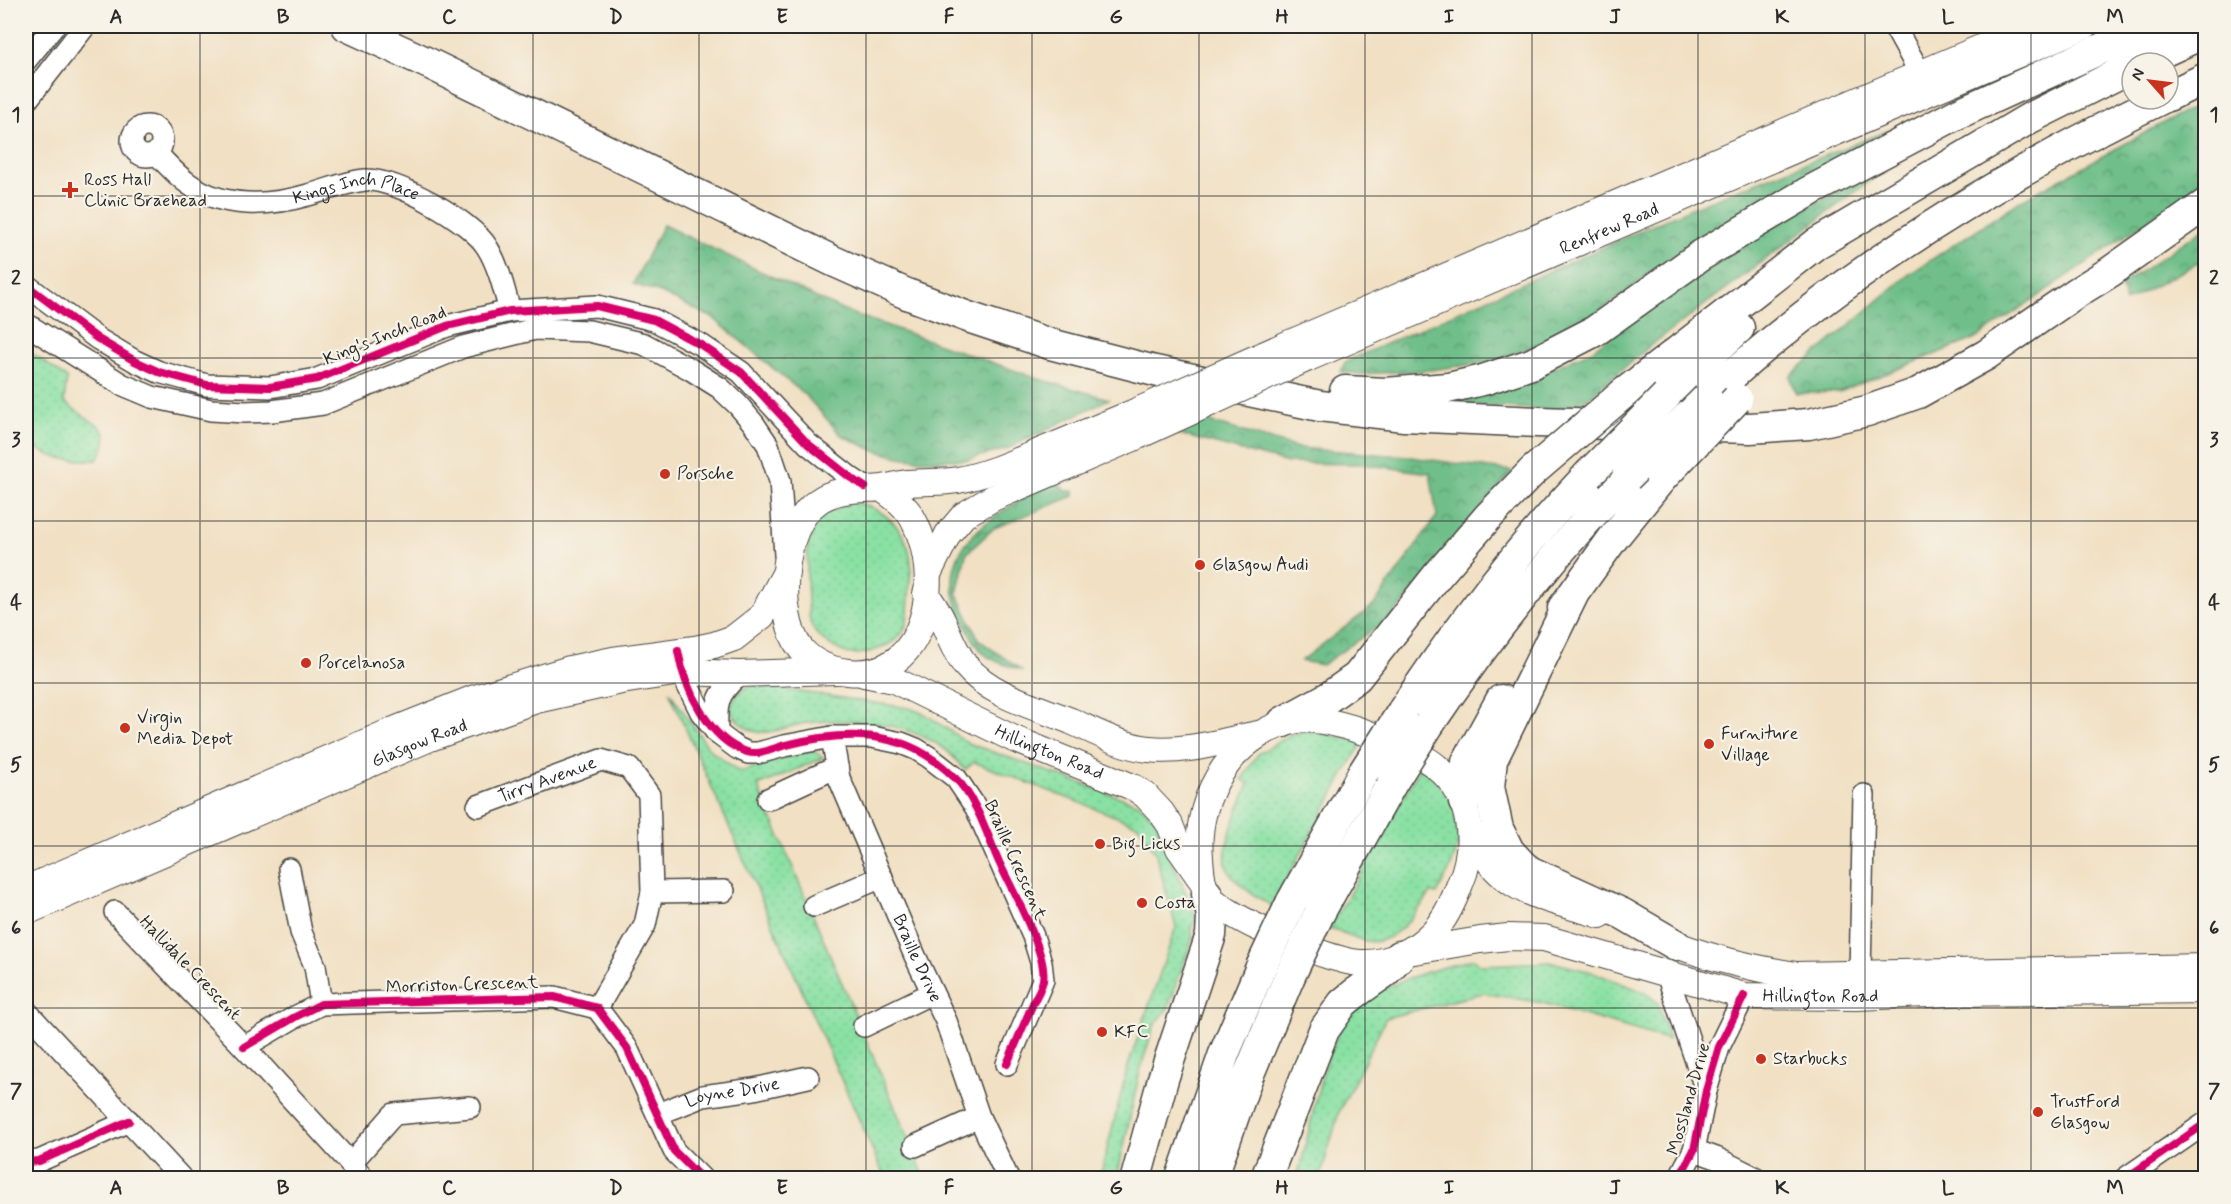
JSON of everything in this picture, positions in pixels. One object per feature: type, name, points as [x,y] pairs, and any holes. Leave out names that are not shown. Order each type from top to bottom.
[{"type":"highway","points":[[347,26],[430,64],[833,261],[907,294],[968,317],[1050,344],[1155,371],[1320,406],[1392,415],[1750,428],[1809,424],[1867,411],[1918,393],[1986,355],[2110,272],[2205,204]]},
{"type":"highway","points":[[396,26],[828,239],[931,283],[1065,327],[1221,367],[1323,389],[1386,393],[1448,388],[1505,374],[1549,356],[1596,331],[1719,244],[1810,191],[1957,114],[2151,26]]},
{"type":"highway","points":[[2165,51],[2205,32]]},
{"type":"highway","points":[[1272,728],[1329,697],[1357,677],[1452,559],[1488,517],[1533,471],[1624,393],[1816,244],[2039,114],[2120,73]]},
{"type":"highway","points":[[2180,90],[2205,78]]},
{"type":"highway","points":[[1212,1179],[1242,1092],[1289,978],[1353,850],[1430,723],[1473,662],[1527,589],[1591,515],[1707,398],[1797,320],[1929,227],[2025,170],[2138,111]]},
{"type":"highway","points":[[1181,1179],[1224,1054],[1291,903],[1364,773],[1402,712],[1443,651],[1491,588],[1525,545],[1588,475],[1666,396],[1757,312],[1824,259],[1972,153]]},
{"type":"highway","points":[[1466,814],[1467,762],[1478,740],[1533,649],[1619,530],[1660,479],[1737,399],[1812,328],[1929,227]]},
{"type":"highway","points":[[1574,594],[1492,760],[1489,787],[1498,829],[1509,851],[1531,872],[1623,914],[1676,945]]},
{"type":"highway","points":[[1136,1179],[1163,1079],[1210,935],[1212,916],[1205,887]]},
{"type":"highway","points":[[1266,1179],[1324,1030],[1343,1004],[1359,989],[1386,972],[1404,954]]},
{"type":"main road","name":"Renfrew Road","points":[[1137,424],[2032,26]]},
{"type":"main road","name":"Renfrew Road","points":[[1298,351],[2084,26]]},
{"type":"main road","points":[[873,488],[897,499],[915,522],[927,554],[927,585],[922,623],[916,637],[898,659],[886,666],[847,672],[819,664],[808,656],[795,639],[789,626],[786,568],[795,528],[815,503],[831,494],[873,488],[909,483],[959,480],[1137,424]]},
{"type":"main road","points":[[927,585],[948,534],[964,515],[1137,424]]},
{"type":"main road","name":"Glasgow Road","points":[[26,912],[430,738],[536,700],[680,662],[744,631],[762,616],[786,568]]},
{"type":"main road","name":"Hillington Road","points":[[927,585],[959,657],[978,678],[999,691],[1137,747],[1169,749],[1193,747],[1303,719],[1333,722],[1377,737],[1412,752],[1448,777],[1487,861],[1514,885],[1676,945],[1760,970],[1787,974],[1835,976],[1860,973],[2205,967]]},
{"type":"main road","name":"Glasgow Road","points":[[26,889],[394,730],[472,699],[570,669],[613,660],[680,662],[739,674],[847,672]]},
{"type":"main road","name":"Hillington Road","points":[[847,672],[894,680],[1012,738],[1135,788],[1146,795],[1170,825],[1179,848],[1213,902],[1256,928],[1348,962],[1370,963],[1404,954],[1518,937],[1544,938],[1602,953],[1744,996],[1857,998],[1951,993],[2205,990]]},
{"type":"main road","points":[[1205,887],[1199,833],[1207,801],[1231,759],[1272,728]]},
{"type":"main road","points":[[1404,954],[1433,932],[1442,921],[1456,894],[1466,871],[1469,856],[1466,814]]},
{"type":"street","points":[[26,60],[54,26]]},
{"type":"street","points":[[26,101],[85,26]]},
{"type":"street","points":[[1894,26],[1920,74]]},
{"type":"street","name":"Kings Inch Place","points":[[156,153],[190,185],[212,196],[237,201],[269,204],[316,193],[337,184],[368,180],[408,190],[448,211],[486,244],[496,266],[510,311]]},
{"type":"street","name":"King's Inch Road","points":[[26,285],[98,339],[135,361],[159,372],[207,385],[270,387],[318,379],[447,326],[510,311],[597,306],[654,320],[701,345],[741,372],[808,444],[851,478],[873,488]]},
{"type":"street","points":[[26,314],[70,351]]},
{"type":"street","points":[[26,324],[121,384],[152,397],[211,410],[245,412],[323,404],[463,347],[535,329],[589,331],[644,344],[720,388],[738,405],[768,445],[780,481],[786,568]]},
{"type":"street","name":"Braille Crescent","points":[[680,662],[701,712],[717,733],[748,753],[758,753],[832,737],[872,737],[887,739],[916,749],[956,778],[976,808],[1033,936],[1042,971],[1043,980],[1007,1064]]},
{"type":"street","points":[[717,733],[718,699],[728,684],[739,674]]},
{"type":"street","name":"Braille Drive","points":[[832,737],[839,778],[946,1021],[979,1117],[1008,1179]]},
{"type":"street","name":"Tirry Avenue","points":[[478,806],[601,760],[629,768],[649,795],[652,892],[645,924],[597,1008]]},
{"type":"street","points":[[768,799],[837,767]]},
{"type":"street","points":[[1860,973],[1864,795]]},
{"type":"street","points":[[289,869],[301,932],[315,966],[321,1004]]},
{"type":"street","points":[[814,906],[882,877]]},
{"type":"street","points":[[652,892],[724,891]]},
{"type":"street","name":"Hallidale Crescent","points":[[115,912],[244,1047],[357,1171]]},
{"type":"street","name":"Mossland Drive","points":[[1667,974],[1691,1052],[1706,1091]]},
{"type":"street","points":[[864,1026],[932,993]]},
{"type":"street","name":"Mossland Drive","points":[[1679,1179],[1694,1150],[1706,1091],[1719,1047],[1744,996]]},
{"type":"street","name":"Morriston Crescent","points":[[244,1047],[321,1004],[554,997],[597,1008]]},
{"type":"street","points":[[597,1008],[627,1048],[674,1151],[701,1179]]},
{"type":"street","points":[[26,1011],[181,1179]]},
{"type":"street","name":"Loyne Drive","points":[[658,1114],[703,1096],[754,1089],[808,1077]]},
{"type":"street","points":[[357,1171],[394,1114],[470,1107]]},
{"type":"street","points":[[915,1146],[979,1117]]},
{"type":"street","points":[[26,1162],[39,1161],[129,1121]]},
{"type":"street","points":[[2126,1179],[2205,1123]]},
{"type":"street","points":[[1694,1150],[1716,1158],[1756,1179]]},
{"type":"green space","points":[[2205,105],[2205,177],[2179,199],[1977,338],[1839,392],[1796,393],[1790,376],[1908,275],[2022,200],[2183,112]]},
{"type":"green space","points":[[1900,126],[1687,247],[1601,310],[1556,337],[1496,361],[1431,370],[1362,374],[1341,372],[1345,362],[1696,206]]},
{"type":"green space","points":[[1891,165],[1650,346],[1582,403],[1551,410],[1400,401],[1539,374],[1589,352],[1660,300],[1778,222]]},
{"type":"green space","points":[[663,225],[842,310],[1039,379],[1109,399],[1007,449],[966,460],[922,460],[873,450],[841,435],[806,396],[713,318],[661,293],[633,284]]},
{"type":"green space","points":[[2205,228],[2205,259],[2125,302],[2121,285]]},
{"type":"green space","points":[[26,349],[67,378],[64,402],[100,427],[106,435],[104,447],[97,460],[76,460],[51,456],[26,441]]},
{"type":"green space","points":[[1203,420],[1298,448],[1403,456],[1512,471],[1393,616],[1322,665],[1301,661],[1374,605],[1437,516],[1430,473],[1362,464],[1288,463],[1174,433]]},
{"type":"green space","points":[[1055,480],[1065,491],[1074,491],[1074,496],[994,528],[966,554],[957,593],[979,640],[1023,671],[992,659],[975,643],[963,621],[954,594],[954,571],[961,551],[974,534],[1012,505]]},
{"type":"green space","points":[[854,502],[876,510],[893,523],[906,541],[911,564],[908,614],[903,632],[894,641],[881,648],[849,654],[823,640],[811,625],[807,571],[809,542],[817,524],[830,512]]},
{"type":"green space","points":[[754,685],[909,708],[925,714],[968,743],[1139,804],[1155,819],[1196,918],[1191,929],[1193,937],[1168,1008],[1154,1026],[1140,1070],[1117,1178],[1089,1178],[1101,1173],[1128,1066],[1176,927],[1155,851],[1138,825],[974,762],[965,770],[942,747],[894,727],[859,721],[824,721],[770,732],[753,731],[741,724],[730,710],[738,693]]},
{"type":"green space","points":[[669,691],[710,750],[740,772],[812,749],[823,758],[758,786],[925,1178],[885,1178]]},
{"type":"green space","points":[[1307,730],[1363,742],[1272,906],[1242,886],[1228,870],[1226,851],[1228,839],[1249,784],[1242,779],[1258,754],[1290,735]]},
{"type":"green space","points":[[1421,766],[1451,794],[1459,842],[1452,864],[1437,894],[1431,893],[1411,918],[1386,939],[1366,941],[1330,928]]},
{"type":"green space","points":[[1474,959],[1481,965],[1551,962],[1592,972],[1644,992],[1658,1003],[1669,1040],[1543,1003],[1483,993],[1386,1018],[1339,1112],[1320,1178],[1297,1178],[1326,1063],[1346,1022],[1359,1006],[1398,982]]},
{"type":"cycle path","points":[[26,285],[98,339],[135,361],[159,372],[207,385],[270,387],[317,379],[447,326],[510,311],[597,306],[654,320],[701,345],[741,372],[808,444],[865,487]]},
{"type":"cycle path","points":[[678,651],[686,680],[700,711],[721,737],[733,746],[747,752],[757,753],[798,742],[835,736],[873,737],[895,741],[923,753],[940,765],[970,796],[1027,921],[1040,954],[1043,969],[1042,985],[1007,1064]]},
{"type":"cycle path","points":[[1679,1178],[1694,1150],[1706,1091],[1719,1047],[1744,996]]},
{"type":"cycle path","points":[[244,1047],[321,1004],[554,997],[597,1008],[627,1048],[674,1151],[701,1178]]},
{"type":"cycle path","points":[[26,1162],[39,1161],[129,1121]]},
{"type":"cycle path","points":[[2126,1178],[2206,1123]]},
{"type":"place","name":"Ross Hall Clinic Braehead","points":[[70,190]]},
{"type":"place","name":"Porsche","points":[[665,474]]},
{"type":"place","name":"Glasgow Audi","points":[[1200,565]]},
{"type":"place","name":"Porcelanosa","points":[[306,663]]},
{"type":"place","name":"Virgin Media Depot","points":[[125,728]]},
{"type":"place","name":"Furniture Village","points":[[1709,744]]},
{"type":"place","name":"Big Licks","points":[[1100,844]]},
{"type":"place","name":"Costa","points":[[1142,903]]},
{"type":"place","name":"KFC","points":[[1102,1032]]},
{"type":"place","name":"Starbucks","points":[[1761,1059]]},
{"type":"place","name":"TrustFord Glasgow","points":[[2038,1112]]}]
